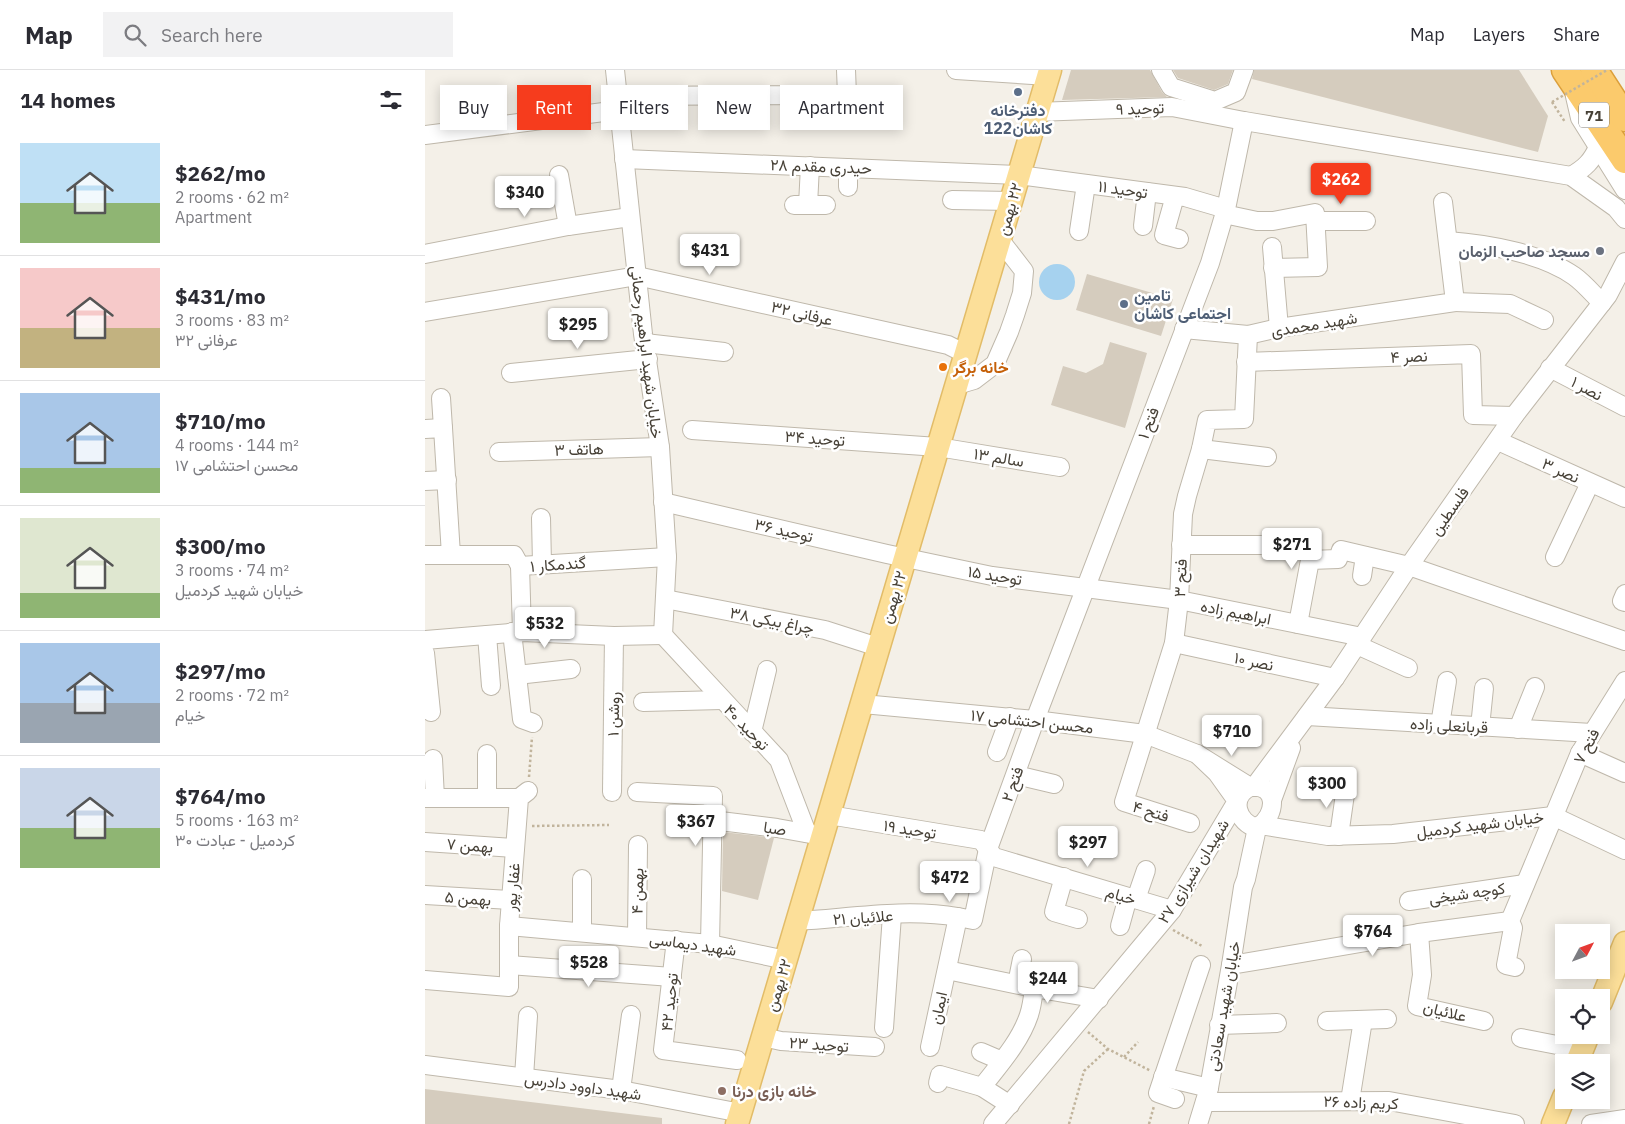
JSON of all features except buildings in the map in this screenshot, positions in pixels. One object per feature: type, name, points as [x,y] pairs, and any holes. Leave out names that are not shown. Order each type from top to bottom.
[{"type":"highway","points":[[1614,70],[1625,86]]},
{"type":"highway","points":[[1577,73],[1625,118]]},
{"type":"highway","name":"71","points":[[1577,73],[1625,160]]},
{"type":"main road","name":"٢٢ بهمن","points":[[739,1118],[798,921],[815,835],[829,815],[1049,73]]},
{"type":"main road","points":[[1607,989],[1622,956]]},
{"type":"main road","points":[[1553,1124],[1559,1109]]},
{"type":"street","name":"خیابان شهید ابراهیم رحمانی","points":[[615,70],[616,85]]},
{"type":"street","points":[[688,101],[847,96],[846,70]]},
{"type":"street","points":[[957,70],[1049,73]]},
{"type":"street","points":[[1161,70],[1171,87],[1215,101],[1235,92],[1243,70]]},
{"type":"street","points":[[1577,73],[1580,118],[1625,190]]},
{"type":"street","points":[[425,135],[601,106]]},
{"type":"street","name":"توحید ۹","points":[[1036,112],[1172,107],[1244,121],[1571,176]]},
{"type":"street","name":"فتح ۱","points":[[1035,720],[1210,263],[1225,211],[1244,121]]},
{"type":"street","name":"خیابان شهید ابراهیم رحمانی","points":[[621,130],[659,447],[667,557],[663,635]]},
{"type":"street","points":[[1598,147],[1592,160],[1583,169],[1571,176],[1617,208],[1625,219]]},
{"type":"street","name":"حیدری مقدم ۲۸","points":[[624,159],[1019,174]]},
{"type":"street","points":[[809,166],[801,205],[826,205]]},
{"type":"street","points":[[847,187],[848,168]]},
{"type":"street","name":"توحید ۱۱","points":[[1019,174],[1175,196],[1257,221],[1273,221],[1315,213],[1316,221]]},
{"type":"street","points":[[559,175],[568,226]]},
{"type":"street","points":[[1079,231],[1086,184]]},
{"type":"street","points":[[1143,226],[1147,192]]},
{"type":"street","points":[[1175,196],[1164,235],[1179,239]]},
{"type":"street","points":[[952,200],[1011,201]]},
{"type":"street","points":[[1443,202],[1448,241],[1449,303]]},
{"type":"street","points":[[425,254],[568,226],[630,217]]},
{"type":"street","points":[[1273,268],[1318,267],[1316,221],[1366,221]]},
{"type":"street","points":[[957,385],[974,380],[995,364],[1009,332],[1021,293],[1024,271],[1000,240]]},
{"type":"street","points":[[1448,241],[1499,248],[1545,262],[1574,276],[1605,299]]},
{"type":"street","points":[[1271,247],[1279,328]]},
{"type":"street","name":"فلسطین","points":[[1297,731],[1514,416],[1605,299],[1625,262]]},
{"type":"street","points":[[425,312],[637,276]]},
{"type":"street","name":"عرفانی ۳۲","points":[[637,276],[948,345],[966,354]]},
{"type":"street","name":"فلسطین","points":[[1605,299],[1625,283]]},
{"type":"street","name":"شهید محمدی","points":[[1184,329],[1248,335],[1279,328],[1449,303],[1510,304],[1544,320]]},
{"type":"street","points":[[1246,362],[1248,335]]},
{"type":"street","points":[[511,373],[646,351],[724,352]]},
{"type":"street","name":"نصر ۴","points":[[1246,362],[1471,354],[1473,415],[1514,416]]},
{"type":"street","name":"فتح ۳","points":[[1145,734],[1174,643],[1179,600],[1183,514],[1207,420],[1245,419],[1246,362]]},
{"type":"street","name":"نصر ۱","points":[[1550,368],[1625,407]]},
{"type":"street","points":[[441,398],[451,555]]},
{"type":"street","points":[[425,429],[443,428]]},
{"type":"street","name":"توحید ۳۴","points":[[692,430],[938,447]]},
{"type":"street","name":"نصر ۳","points":[[1498,441],[1625,498]]},
{"type":"street","name":"هاتف ۳","points":[[499,452],[659,447]]},
{"type":"street","name":"سالم ۱۳","points":[[938,447],[1060,467]]},
{"type":"street","points":[[1201,449],[1267,457]]},
{"type":"street","points":[[425,481],[447,480]]},
{"type":"street","points":[[1555,558],[1590,483]]},
{"type":"street","name":"توحید ۳۶","points":[[663,502],[905,558]]},
{"type":"street","points":[[541,518],[541,564]]},
{"type":"street","points":[[1181,545],[1286,545]]},
{"type":"street","points":[[1298,624],[1310,560],[1338,559],[1341,550],[1409,566],[1625,641]]},
{"type":"street","name":"گندمکار ۱","points":[[425,555],[514,555],[520,566],[667,557]]},
{"type":"street","points":[[1362,576],[1365,556]]},
{"type":"street","name":"توحید ۱۵","points":[[905,558],[992,576],[1085,588]]},
{"type":"street","points":[[520,566],[517,676],[527,721]]},
{"type":"street","name":"ابراهیم زاده","points":[[1085,588],[1179,600],[1298,624],[1360,641],[1408,668]]},
{"type":"street","points":[[1625,594],[1622,601],[1625,602]]},
{"type":"street","name":"چراغ بیکی ۳۸","points":[[665,599],[825,630],[879,647]]},
{"type":"street","points":[[425,640],[517,632],[614,636],[663,635]]},
{"type":"street","points":[[487,635],[491,686]]},
{"type":"street","name":"توحید ۴۰","points":[[663,635],[721,700],[779,760],[815,835]]},
{"type":"street","name":"روشن ۱","points":[[612,792],[614,636]]},
{"type":"street","name":"نصر ۱۰","points":[[1174,643],[1335,678]]},
{"type":"street","points":[[425,653],[431,712]]},
{"type":"street","points":[[517,676],[571,669]]},
{"type":"street","points":[[752,732],[767,670]]},
{"type":"street","points":[[1440,725],[1447,681]]},
{"type":"street","name":"فتح ۷","points":[[1510,921],[1580,753],[1625,681]]},
{"type":"street","points":[[1517,729],[1535,687]]},
{"type":"street","points":[[1480,727],[1485,688]]},
{"type":"street","points":[[643,702],[721,700]]},
{"type":"street","name":"محسن احتشامی ۱۷","points":[[863,704],[1010,717],[1145,734],[1197,754],[1252,787]]},
{"type":"street","name":"قربانعلی زاده","points":[[1307,716],[1592,733]]},
{"type":"street","points":[[997,752],[1010,717]]},
{"type":"street","name":"فتح ۲","points":[[958,917],[973,920],[988,849],[1035,720]]},
{"type":"street","points":[[1297,731],[1252,787],[1242,792],[1237,800],[1239,812],[1254,825],[1334,836]]},
{"type":"street","points":[[1254,825],[1269,818],[1272,802],[1297,731]]},
{"type":"street","name":"فتح ۴","points":[[1145,734],[1124,802],[1190,823]]},
{"type":"street","points":[[1580,753],[1625,773]]},
{"type":"street","points":[[487,754],[487,798]]},
{"type":"street","name":"محسن احتشامی ۱۷","points":[[1197,754],[1221,777],[1237,800]]},
{"type":"street","points":[[433,760],[430,798],[487,798],[524,794]]},
{"type":"street","points":[[1016,775],[1054,784]]},
{"type":"street","points":[[1252,787],[1265,790],[1284,817],[1298,825],[1334,836]]},
{"type":"street","points":[[1334,836],[1346,787]]},
{"type":"street","points":[[637,792],[713,796],[710,944]]},
{"type":"street","name":"غفار پور","points":[[425,980],[509,987],[509,926],[515,848],[524,794]]},
{"type":"street","name":"شهیدان شیرازی ۲۷","points":[[993,1124],[1172,910],[1237,800]]},
{"type":"street","name":"توحید ۱۹","points":[[829,815],[981,840],[988,849]]},
{"type":"street","name":"خیابان شهید کردمیل","points":[[1334,836],[1393,834],[1553,816],[1625,850]]},
{"type":"street","name":"صبا","points":[[712,820],[815,835]]},
{"type":"street","name":"خیابان شهید سعادتی","points":[[1198,1124],[1207,1095],[1231,965],[1243,886],[1240,858],[1254,825]]},
{"type":"street","name":"بهمن ۷","points":[[425,842],[515,848]]},
{"type":"street","name":"بهمن ۴","points":[[637,937],[638,845]]},
{"type":"street","name":"خیام","points":[[988,849],[994,857],[1172,910]]},
{"type":"street","points":[[1119,926],[1146,870]]},
{"type":"street","points":[[1063,878],[1054,912],[1078,920]]},
{"type":"street","points":[[582,879],[582,932]]},
{"type":"street","name":"کوچه شیخی","points":[[1409,902],[1525,884]]},
{"type":"street","name":"بهمن ۵","points":[[425,895],[511,900]]},
{"type":"street","name":"علائیان ۲۱","points":[[798,921],[935,913],[958,917]]},
{"type":"street","points":[[884,1028],[892,915]]},
{"type":"street","name":"ایمان","points":[[930,1047],[958,917]]},
{"type":"street","points":[[1231,965],[1419,933],[1510,921],[1513,928],[1510,966]]},
{"type":"street","name":"شهید دیماسی","points":[[509,926],[710,944],[786,960]]},
{"type":"street","name":"علائیان","points":[[1419,933],[1422,975],[1417,1006],[1484,1021]]},
{"type":"street","name":"توحید ۴۲","points":[[676,940],[663,1050],[737,1060]]},
{"type":"street","points":[[1017,984],[1022,959]]},
{"type":"street","points":[[509,965],[671,978]]},
{"type":"street","points":[[1165,1090],[1201,965]]},
{"type":"street","points":[[947,970],[1099,999]]},
{"type":"street","points":[[982,1087],[1002,1061],[1023,1028],[1029,1014],[1034,988]]},
{"type":"street","points":[[621,1090],[631,1015]]},
{"type":"street","points":[[524,1077],[528,1016]]},
{"type":"street","points":[[1327,1021],[1387,1019]]},
{"type":"street","points":[[1350,1101],[1363,1020]]},
{"type":"street","points":[[1219,1025],[1277,1023]]},
{"type":"street","name":"توحید ۲۳","points":[[763,1037],[781,1041],[843,1043],[875,1047]]},
{"type":"street","points":[[1521,1038],[1583,1049]]},
{"type":"street","points":[[981,1052],[1002,1061]]},
{"type":"street","name":"شهید داوود دادرس","points":[[425,1065],[621,1090],[739,1118]]},
{"type":"street","points":[[938,1084],[940,1075],[982,1087],[1009,1105]]},
{"type":"street","name":"کریم زاده ۲۶","points":[[1165,1090],[1207,1095],[1350,1101],[1389,1100],[1515,1124]]},
{"type":"street","points":[[1591,1124],[1617,1121]]},
{"type":"path","points":[[1566,123],[1552,102],[1607,70]]},
{"type":"path","points":[[524,794],[527,721]]},
{"type":"path","points":[[518,827],[609,825]]},
{"type":"path","points":[[1161,924],[1202,946]]},
{"type":"path","points":[[1077,1023],[1108,1049],[1124,1057],[1165,1090],[1149,1124]]},
{"type":"path","points":[[1124,1057],[1138,1042]]},
{"type":"path","points":[[1069,1124],[1084,1071],[1108,1049]]},
{"type":"water","points":[[1057,264],[1064,265],[1070,269],[1074,275],[1074,289],[1070,295],[1064,299],[1057,300],[1050,299],[1044,295],[1040,289],[1039,282],[1040,275],[1044,269],[1050,265]]},
{"type":"place","name":"دفترخانه 122کاشان","points":[[1018,92]]},
{"type":"place","name":"مسجد صاحب الزمان","points":[[1600,251]]},
{"type":"place","name":"تامین اجتماعی کاشان","points":[[1124,304]]},
{"type":"place","name":"خانه برگر","points":[[943,367]]},
{"type":"place","name":"خانه بازی درنا","points":[[722,1091]]}]
